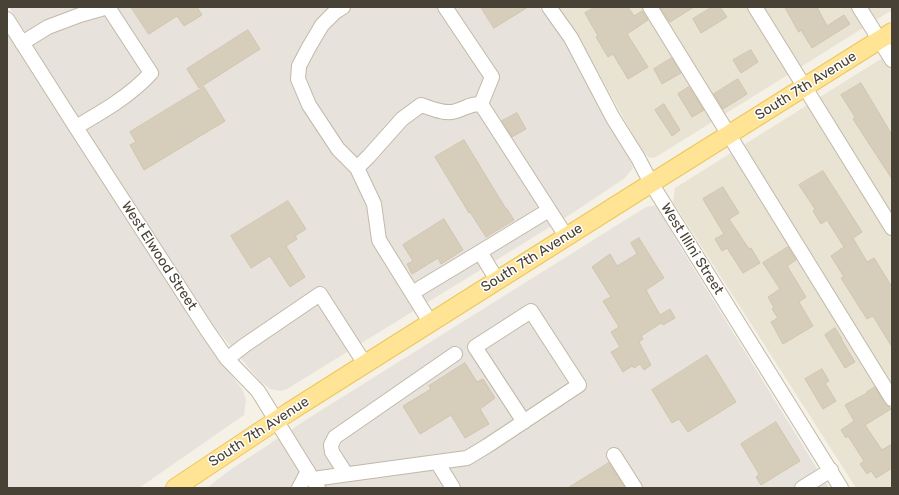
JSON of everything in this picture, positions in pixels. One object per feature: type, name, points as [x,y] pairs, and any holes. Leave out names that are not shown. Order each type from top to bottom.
[{"type":"main road","name":"South 7th Avenue","points":[[175,488],[276,420],[430,322],[886,36]]},
{"type":"street","points":[[343,7],[335,12],[322,25],[299,66],[298,79],[309,105],[338,149],[357,168],[374,204],[379,240],[430,322]]},
{"type":"street","points":[[445,7],[492,77],[481,104]]},
{"type":"street","name":"West Illini Street","points":[[548,7],[571,38],[613,118],[638,158],[651,183],[842,488]]},
{"type":"street","points":[[650,7],[892,399]]},
{"type":"street","points":[[755,7],[892,228]]},
{"type":"street","points":[[859,7],[886,36],[892,60]]},
{"type":"street","points":[[22,43],[48,27],[80,15],[108,8],[150,74],[140,85],[76,127]]},
{"type":"street","name":"West Elwood Street","points":[[7,19],[227,359],[258,391],[313,479]]},
{"type":"street","points":[[357,168],[402,119],[421,105],[439,111],[455,112],[472,104],[481,104]]},
{"type":"street","points":[[481,104],[566,236]]},
{"type":"street","points":[[412,293],[549,210]]},
{"type":"street","points":[[480,252],[497,280]]},
{"type":"street","points":[[227,359],[245,344],[320,294],[365,364]]},
{"type":"street","points":[[300,488],[313,479],[467,458],[524,422],[579,385],[531,311],[475,347],[524,422]]},
{"type":"street","points":[[346,474],[332,452],[331,445],[335,437],[455,354]]},
{"type":"street","points":[[614,455],[635,488]]},
{"type":"street","points":[[437,462],[454,488]]},
{"type":"street","points":[[802,488],[831,470]]},
{"type":"shaded area","points":[[9,7],[539,7],[565,42],[626,150],[633,168],[625,178],[571,214],[287,389],[280,391],[270,389],[260,381],[216,329],[106,162]]},
{"type":"shaded area","points":[[557,7],[892,7],[892,10],[656,157],[650,158],[642,151],[590,58]]},
{"type":"shaded area","points":[[7,25],[206,342],[242,389],[246,399],[244,415],[139,488],[7,488]]},
{"type":"shaded area","points":[[892,52],[892,488],[856,488],[673,202],[675,188]]},
{"type":"shaded area","points":[[657,205],[679,245],[829,488],[207,488],[230,470],[309,418],[646,207]]},
{"type":"building","points":[[131,7],[197,7],[202,15],[184,26],[177,16],[149,34]]},
{"type":"building","points":[[481,7],[528,7],[494,28]]},
{"type":"building","points":[[595,7],[628,7],[634,16],[642,11],[648,20],[627,34],[648,67],[628,79],[613,54],[608,57],[596,37],[598,36],[585,13]]},
{"type":"building","points":[[660,7],[694,7],[670,22]]},
{"type":"building","points":[[712,7],[720,7],[727,17],[701,33],[693,19]]},
{"type":"building","points":[[785,7],[817,7],[827,26],[844,15],[850,24],[812,48],[801,30],[799,32]]},
{"type":"building","points":[[248,30],[260,49],[199,88],[187,69]]},
{"type":"building","points":[[751,50],[758,62],[741,73],[733,60]]},
{"type":"building","points":[[672,58],[681,73],[662,84],[654,69]]},
{"type":"building","points":[[738,79],[747,94],[723,109],[714,94]]},
{"type":"building","points":[[861,83],[892,135],[892,179],[853,119],[855,117],[841,95]]},
{"type":"building","points":[[204,87],[225,121],[144,170],[130,145],[136,142],[130,132]]},
{"type":"building","points":[[689,87],[704,110],[692,117],[678,94]]},
{"type":"building","points":[[664,104],[680,130],[672,136],[655,110]]},
{"type":"building","points":[[517,113],[526,129],[512,137],[502,121]]},
{"type":"building","points":[[464,140],[514,220],[486,237],[470,212],[469,213],[435,157]]},
{"type":"building","points":[[823,171],[862,232],[853,238],[867,262],[874,258],[892,287],[892,347],[873,316],[867,319],[841,278],[844,277],[831,256],[844,247],[827,220],[821,224],[813,211],[815,209],[799,185]]},
{"type":"building","points":[[723,187],[739,213],[729,219],[749,249],[751,248],[760,263],[743,273],[727,248],[722,251],[715,239],[724,234],[703,199]]},
{"type":"building","points":[[288,201],[306,229],[295,236],[297,239],[286,246],[305,277],[290,287],[270,256],[251,268],[231,236]]},
{"type":"building","points":[[444,219],[463,250],[441,264],[438,258],[412,274],[407,264],[413,261],[403,245]]},
{"type":"building","points":[[639,238],[664,278],[646,290],[660,315],[670,309],[675,318],[663,325],[661,323],[641,336],[643,339],[639,342],[651,365],[644,370],[640,364],[634,368],[632,366],[623,372],[611,352],[620,347],[611,332],[619,327],[603,301],[611,297],[592,267],[610,254],[617,266],[637,254],[631,243]]},
{"type":"building","points":[[788,247],[796,260],[787,266],[806,297],[799,302],[813,326],[783,344],[771,322],[778,318],[772,309],[774,308],[768,297],[780,289],[763,263]]},
{"type":"building","points":[[835,328],[855,362],[845,368],[825,335]]},
{"type":"building","points":[[707,355],[736,402],[688,432],[679,419],[672,423],[652,390]]},
{"type":"building","points":[[465,363],[477,382],[483,379],[495,398],[480,409],[489,424],[465,438],[451,415],[420,434],[403,406],[431,389],[429,386]]},
{"type":"building","points":[[822,369],[829,381],[825,383],[836,401],[823,409],[805,379]]},
{"type":"building","points":[[875,387],[885,403],[891,409],[865,425],[882,450],[892,444],[892,468],[876,478],[871,471],[867,474],[860,464],[864,461],[848,436],[846,438],[841,430],[854,421],[845,405]]},
{"type":"building","points":[[776,422],[800,461],[761,485],[756,477],[759,474],[741,444]]},
{"type":"building","points":[[609,463],[625,488],[568,488]]}]
